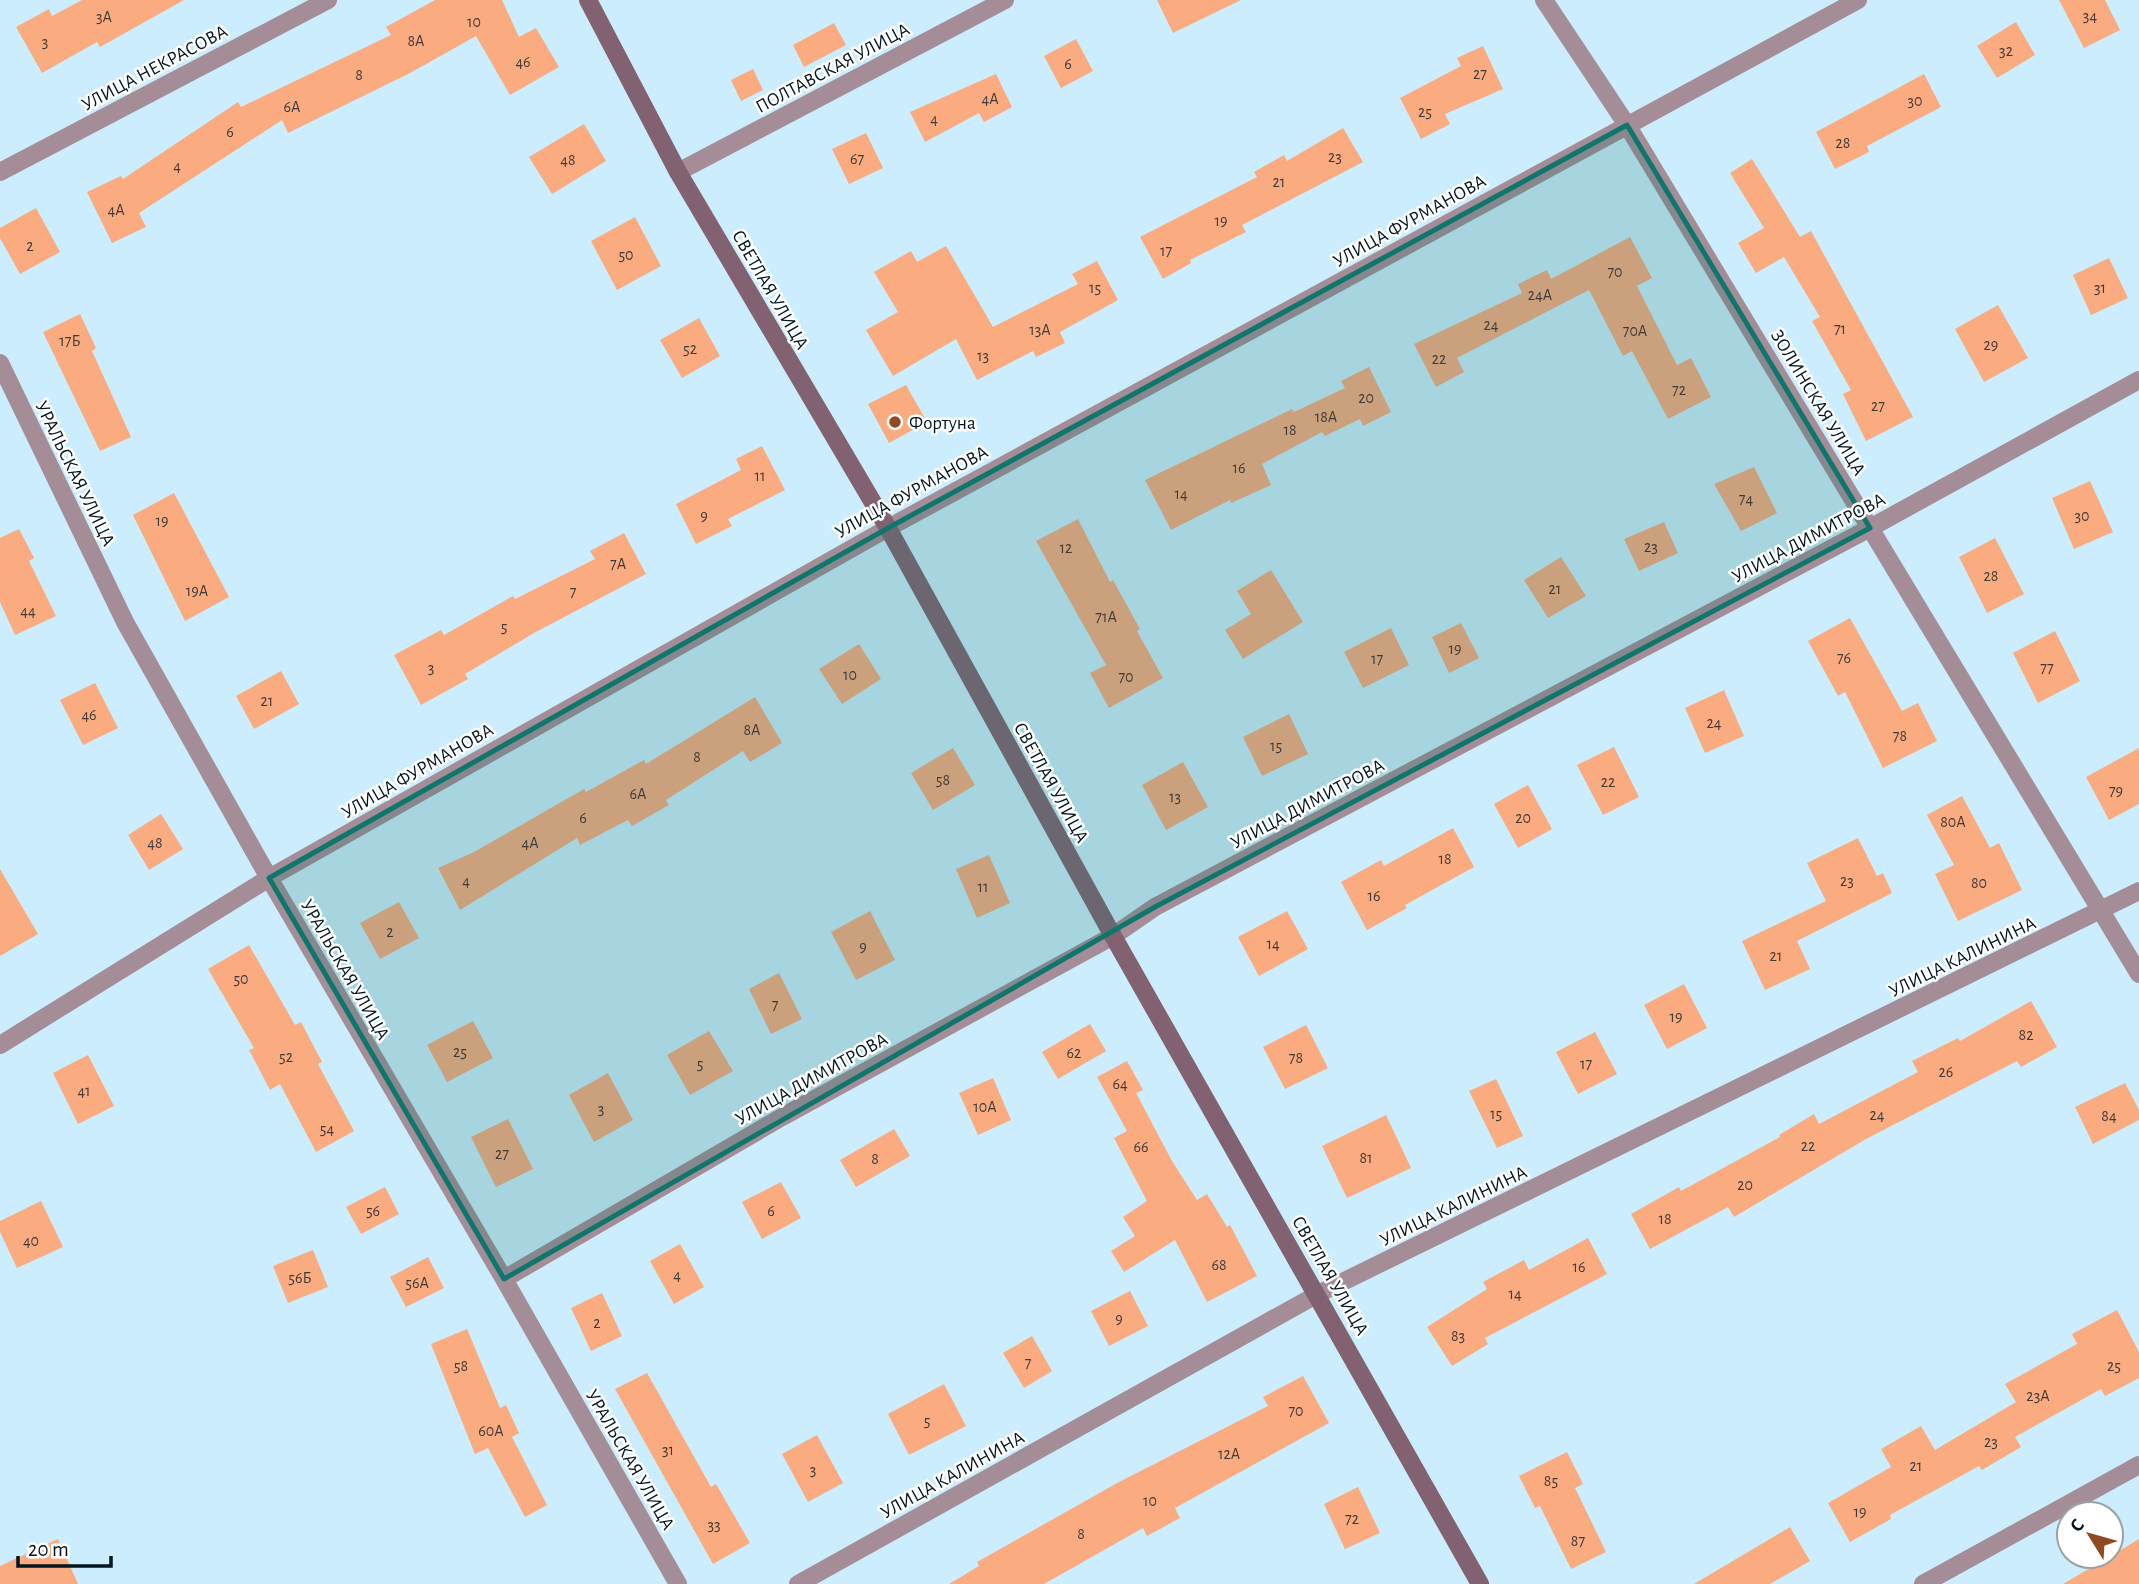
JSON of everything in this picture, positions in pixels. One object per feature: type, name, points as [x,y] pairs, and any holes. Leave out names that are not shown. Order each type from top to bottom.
[{"type":"main road","name":"СВЕТЛАЯ УЛИЦА","points":[[588,0],[678,172],[888,528],[1113,936],[1480,1584]]},
{"type":"street","name":"УЛИЦА НЕКРАСОВА","points":[[0,172],[328,0]]},
{"type":"street","name":"ПОЛТАВСКАЯ УЛИЦА","points":[[678,172],[1005,0]]},
{"type":"street","name":"ЗОЛИНСКАЯ УЛИЦА","points":[[1544,0],[1627,125],[2139,974]]},
{"type":"street","name":"УЛИЦА ФУРМАНОВА","points":[[0,1045],[269,878],[888,528],[1858,0]]},
{"type":"street","name":"УРАЛЬСКАЯ УЛИЦА","points":[[0,363],[125,622],[269,878],[504,1279],[678,1584]]},
{"type":"street","name":"УЛИЦА ДИМИТРОВА","points":[[504,1279],[782,1116],[1113,936],[1167,901],[1870,528],[2139,380]]},
{"type":"street","name":"УЛИЦА КАЛИНИНА","points":[[798,1584],[1318,1294],[2139,891]]},
{"type":"street","points":[[1923,1584],[2139,1465]]},
{"type":"highlighted area","points":[[1627,125],[1870,528],[1155,907],[504,1279],[269,878],[888,528]]},
{"type":"building","points":[[82,0],[184,0],[100,47],[97,42],[42,73],[16,27],[49,9],[52,16]]},
{"type":"building","points":[[435,0],[502,0],[519,37],[536,28],[559,67],[510,95],[476,36],[412,72],[288,133],[282,120],[139,213],[146,227],[112,243],[87,192],[121,176],[123,179],[238,102],[241,107],[391,35],[386,27]]},
{"type":"building","points":[[1157,0],[1241,0],[1173,33]]},
{"type":"building","points":[[2059,0],[2105,0],[2120,30],[2084,48]]},
{"type":"building","points":[[2016,22],[2035,55],[1997,78],[1977,46]]},
{"type":"building","points":[[834,23],[846,45],[804,67],[793,45]]},
{"type":"building","points":[[1076,39],[1093,71],[1061,88],[1044,56]]},
{"type":"building","points":[[1483,46],[1503,89],[1445,114],[1450,124],[1421,139],[1400,98],[1461,66],[1457,58]]},
{"type":"building","points":[[753,69],[763,90],[741,101],[731,80]]},
{"type":"building","points":[[996,74],[1012,107],[984,122],[979,113],[925,142],[910,112]]},
{"type":"building","points":[[1924,74],[1941,107],[1867,146],[1869,152],[1835,169],[1816,132]]},
{"type":"building","points":[[584,124],[606,161],[552,194],[529,157]]},
{"type":"building","points":[[1343,128],[1363,162],[1242,225],[1246,232],[1190,260],[1191,263],[1163,279],[1140,237],[1257,177],[1254,172],[1284,155],[1287,161]]},
{"type":"building","points":[[866,133],[883,168],[849,184],[832,149]]},
{"type":"building","points":[[1752,159],[1800,237],[1811,231],[1913,417],[1866,441],[1843,394],[1851,390],[1812,321],[1820,317],[1784,257],[1756,273],[1738,243],[1764,228],[1730,173]]},
{"type":"building","points":[[36,208],[60,252],[20,274],[0,238],[0,228]]},
{"type":"building","points":[[635,217],[661,266],[617,290],[591,241]]},
{"type":"building","points":[[1630,237],[1652,278],[1637,286],[1677,365],[1691,358],[1711,397],[1668,419],[1632,351],[1623,356],[1589,290],[1457,358],[1464,372],[1436,387],[1414,344],[1522,293],[1518,284],[1547,270],[1551,279]]},
{"type":"building","points":[[946,246],[993,327],[1078,284],[1072,274],[1097,261],[1118,300],[1060,332],[1065,343],[1036,357],[1033,351],[977,380],[956,339],[893,376],[866,330],[898,312],[874,272],[911,251],[917,262]]},
{"type":"building","points":[[2109,258],[2128,298],[2091,315],[2073,275]]},
{"type":"building","points":[[1998,305],[2028,358],[1984,382],[1955,329]]},
{"type":"building","points":[[80,314],[96,348],[92,351],[131,437],[100,451],[43,332]]},
{"type":"building","points":[[699,318],[720,356],[682,378],[660,340]]},
{"type":"building","points":[[1369,367],[1391,412],[1363,426],[1360,419],[1325,436],[1322,432],[1262,464],[1271,485],[1231,503],[1230,500],[1171,530],[1145,480],[1292,409],[1294,412],[1345,388],[1341,381]]},
{"type":"building","points":[[906,385],[927,422],[889,443],[868,404]]},
{"type":"building","points":[[762,446],[785,490],[728,519],[732,526],[696,544],[676,504],[741,470],[736,459]]},
{"type":"building","points":[[1754,467],[1777,513],[1741,531],[1714,484]]},
{"type":"building","points":[[2090,481],[2113,532],[2074,549],[2052,498]]},
{"type":"building","points":[[174,493],[229,597],[185,621],[133,515]]},
{"type":"building","points":[[1078,519],[1110,582],[1113,580],[1140,629],[1137,631],[1163,678],[1109,708],[1090,673],[1106,665],[1036,541]]},
{"type":"building","points":[[1664,522],[1678,553],[1639,571],[1624,539]]},
{"type":"building","points":[[19,529],[34,558],[29,561],[56,616],[15,635],[0,602],[0,538]]},
{"type":"building","points":[[624,533],[646,574],[534,633],[465,674],[468,679],[421,705],[394,655],[441,630],[444,635],[513,596],[515,599],[595,559],[590,551]]},
{"type":"building","points":[[1995,538],[2024,594],[1987,613],[1959,557]]},
{"type":"building","points":[[1561,557],[1586,596],[1548,618],[1524,580]]},
{"type":"building","points":[[1271,570],[1303,622],[1243,659],[1225,630],[1251,614],[1237,591]]},
{"type":"building","points":[[1850,618],[1902,711],[1918,703],[1937,741],[1883,768],[1845,692],[1838,696],[1808,641]]},
{"type":"building","points":[[1461,623],[1479,658],[1449,673],[1432,637]]},
{"type":"building","points":[[1391,628],[1409,665],[1363,688],[1344,652]]},
{"type":"building","points":[[2055,631],[2080,681],[2038,703],[2013,653]]},
{"type":"building","points":[[859,644],[881,679],[842,704],[819,669]]},
{"type":"building","points":[[281,671],[299,704],[254,729],[236,696]]},
{"type":"building","points":[[95,683],[118,728],[83,745],[60,700]]},
{"type":"building","points":[[1724,690],[1744,736],[1705,753],[1685,708]]},
{"type":"building","points":[[755,697],[782,743],[750,762],[743,751],[666,800],[669,805],[632,826],[628,820],[580,845],[577,838],[460,910],[438,868],[474,852],[584,789],[586,792],[644,760],[646,764]]},
{"type":"building","points":[[1289,714],[1308,754],[1262,776],[1243,737]]},
{"type":"building","points":[[1614,747],[1639,797],[1603,815],[1577,765]]},
{"type":"building","points":[[953,748],[975,785],[933,810],[911,773]]},
{"type":"building","points":[[2139,748],[2139,804],[2109,820],[2086,777]]},
{"type":"building","points":[[1183,762],[1208,807],[1166,830],[1142,785]]},
{"type":"building","points":[[1528,785],[1552,829],[1518,848],[1494,804]]},
{"type":"building","points":[[1962,796],[1990,848],[1999,843],[2022,890],[1958,921],[1935,874],[1954,865],[1927,815]]},
{"type":"building","points":[[161,814],[183,849],[149,870],[128,835]]},
{"type":"building","points":[[1453,828],[1474,867],[1405,905],[1407,908],[1367,930],[1341,882],[1381,860],[1384,866]]},
{"type":"building","points":[[1858,838],[1877,876],[1883,873],[1892,893],[1797,941],[1810,969],[1765,990],[1742,941],[1826,901],[1807,863]]},
{"type":"building","points":[[989,855],[1010,903],[977,918],[956,869]]},
{"type":"building","points":[[0,869],[38,934],[0,956]]},
{"type":"building","points":[[399,902],[419,938],[380,959],[360,923]]},
{"type":"building","points":[[870,911],[895,960],[856,980],[831,932]]},
{"type":"building","points":[[1287,911],[1308,949],[1259,976],[1238,937]]},
{"type":"building","points":[[249,945],[295,1025],[301,1022],[322,1062],[318,1064],[354,1131],[316,1152],[280,1084],[270,1090],[249,1050],[254,1048],[208,969]]},
{"type":"building","points":[[779,973],[802,1019],[771,1034],[749,989]]},
{"type":"building","points":[[1684,984],[1707,1028],[1667,1049],[1644,1005]]},
{"type":"building","points":[[2031,1001],[2057,1047],[2021,1067],[2017,1061],[1866,1139],[1734,1217],[1728,1207],[1650,1249],[1631,1214],[1679,1187],[1681,1191],[1780,1137],[1779,1135],[1814,1114],[1819,1124],[1918,1072],[1912,1061],[1958,1038],[1960,1041]]},
{"type":"building","points":[[473,1021],[493,1058],[447,1082],[427,1045]]},
{"type":"building","points":[[1090,1024],[1106,1051],[1058,1079],[1042,1052]]},
{"type":"building","points":[[1306,1025],[1328,1068],[1285,1089],[1263,1047]]},
{"type":"building","points":[[709,1031],[733,1071],[690,1095],[667,1055]]},
{"type":"building","points":[[1595,1032],[1617,1074],[1578,1094],[1556,1052]]},
{"type":"building","points":[[88,1055],[114,1106],[78,1124],[53,1073]]},
{"type":"building","points":[[1127,1061],[1143,1090],[1136,1093],[1172,1161],[1197,1200],[1207,1194],[1227,1227],[1230,1225],[1257,1276],[1207,1302],[1175,1240],[1124,1272],[1111,1251],[1135,1236],[1123,1217],[1147,1201],[1114,1138],[1127,1131],[1097,1077]]},
{"type":"building","points":[[608,1073],[633,1120],[594,1142],[569,1095]]},
{"type":"building","points":[[993,1078],[1011,1120],[978,1135],[959,1093]]},
{"type":"building","points":[[1496,1079],[1523,1136],[1497,1148],[1469,1091]]},
{"type":"building","points":[[2125,1083],[2139,1110],[2139,1120],[2093,1144],[2075,1107]]},
{"type":"building","points":[[1386,1115],[1411,1168],[1347,1198],[1322,1146]]},
{"type":"building","points":[[508,1119],[533,1169],[496,1187],[471,1137]]},
{"type":"building","points":[[894,1129],[910,1156],[856,1187],[840,1160]]},
{"type":"building","points":[[781,1182],[801,1218],[762,1239],[742,1202]]},
{"type":"building","points":[[385,1187],[399,1214],[361,1234],[346,1207]]},
{"type":"building","points":[[41,1201],[63,1247],[17,1268],[0,1232],[0,1221]]},
{"type":"building","points":[[1588,1238],[1607,1274],[1485,1338],[1488,1344],[1452,1366],[1427,1327],[1487,1289],[1483,1282],[1524,1260],[1529,1270]]},
{"type":"building","points":[[680,1244],[704,1287],[674,1304],[650,1261]]},
{"type":"building","points":[[313,1250],[328,1287],[288,1303],[273,1266]]},
{"type":"building","points":[[428,1257],[444,1288],[406,1307],[390,1277]]},
{"type":"building","points":[[1130,1291],[1148,1326],[1109,1346],[1091,1311]]},
{"type":"building","points":[[602,1293],[622,1336],[591,1351],[571,1308]]},
{"type":"building","points":[[2117,1310],[2139,1352],[2139,1378],[2105,1396],[2101,1389],[2015,1437],[2021,1447],[1982,1470],[1979,1466],[1890,1515],[1891,1519],[1850,1542],[1828,1503],[1891,1467],[1881,1449],[1921,1426],[1935,1450],[2016,1402],[2005,1384],[2077,1344],[2072,1334]]},
{"type":"building","points":[[467,1329],[500,1408],[506,1405],[519,1433],[512,1437],[547,1505],[525,1517],[488,1448],[475,1454],[431,1344]]},
{"type":"building","points":[[1032,1336],[1052,1371],[1024,1388],[1003,1353]]},
{"type":"building","points":[[647,1373],[711,1487],[716,1484],[750,1543],[713,1564],[615,1389]]},
{"type":"building","points":[[1303,1376],[1329,1423],[1175,1508],[1180,1518],[1147,1536],[1143,1528],[1044,1584],[949,1584],[979,1566],[977,1562],[1119,1482],[1268,1406],[1263,1397]]},
{"type":"building","points":[[944,1384],[966,1426],[909,1455],[888,1414]]},
{"type":"building","points":[[817,1435],[843,1483],[808,1502],[782,1454]]},
{"type":"building","points":[[1567,1452],[1583,1484],[1575,1488],[1606,1552],[1571,1569],[1540,1506],[1535,1508],[1519,1476]]},
{"type":"building","points":[[1358,1487],[1380,1533],[1345,1549],[1324,1504]]},
{"type":"building","points":[[1790,1527],[1810,1561],[1770,1584],[1694,1584]]},
{"type":"building","points":[[58,1539],[78,1584],[0,1584],[0,1566]]},
{"type":"building","points":[[2139,1539],[2139,1584],[2063,1584],[2087,1570],[2125,1570],[2125,1548]]},
{"type":"place","name":"Фортуна","points":[[895,422]]}]
